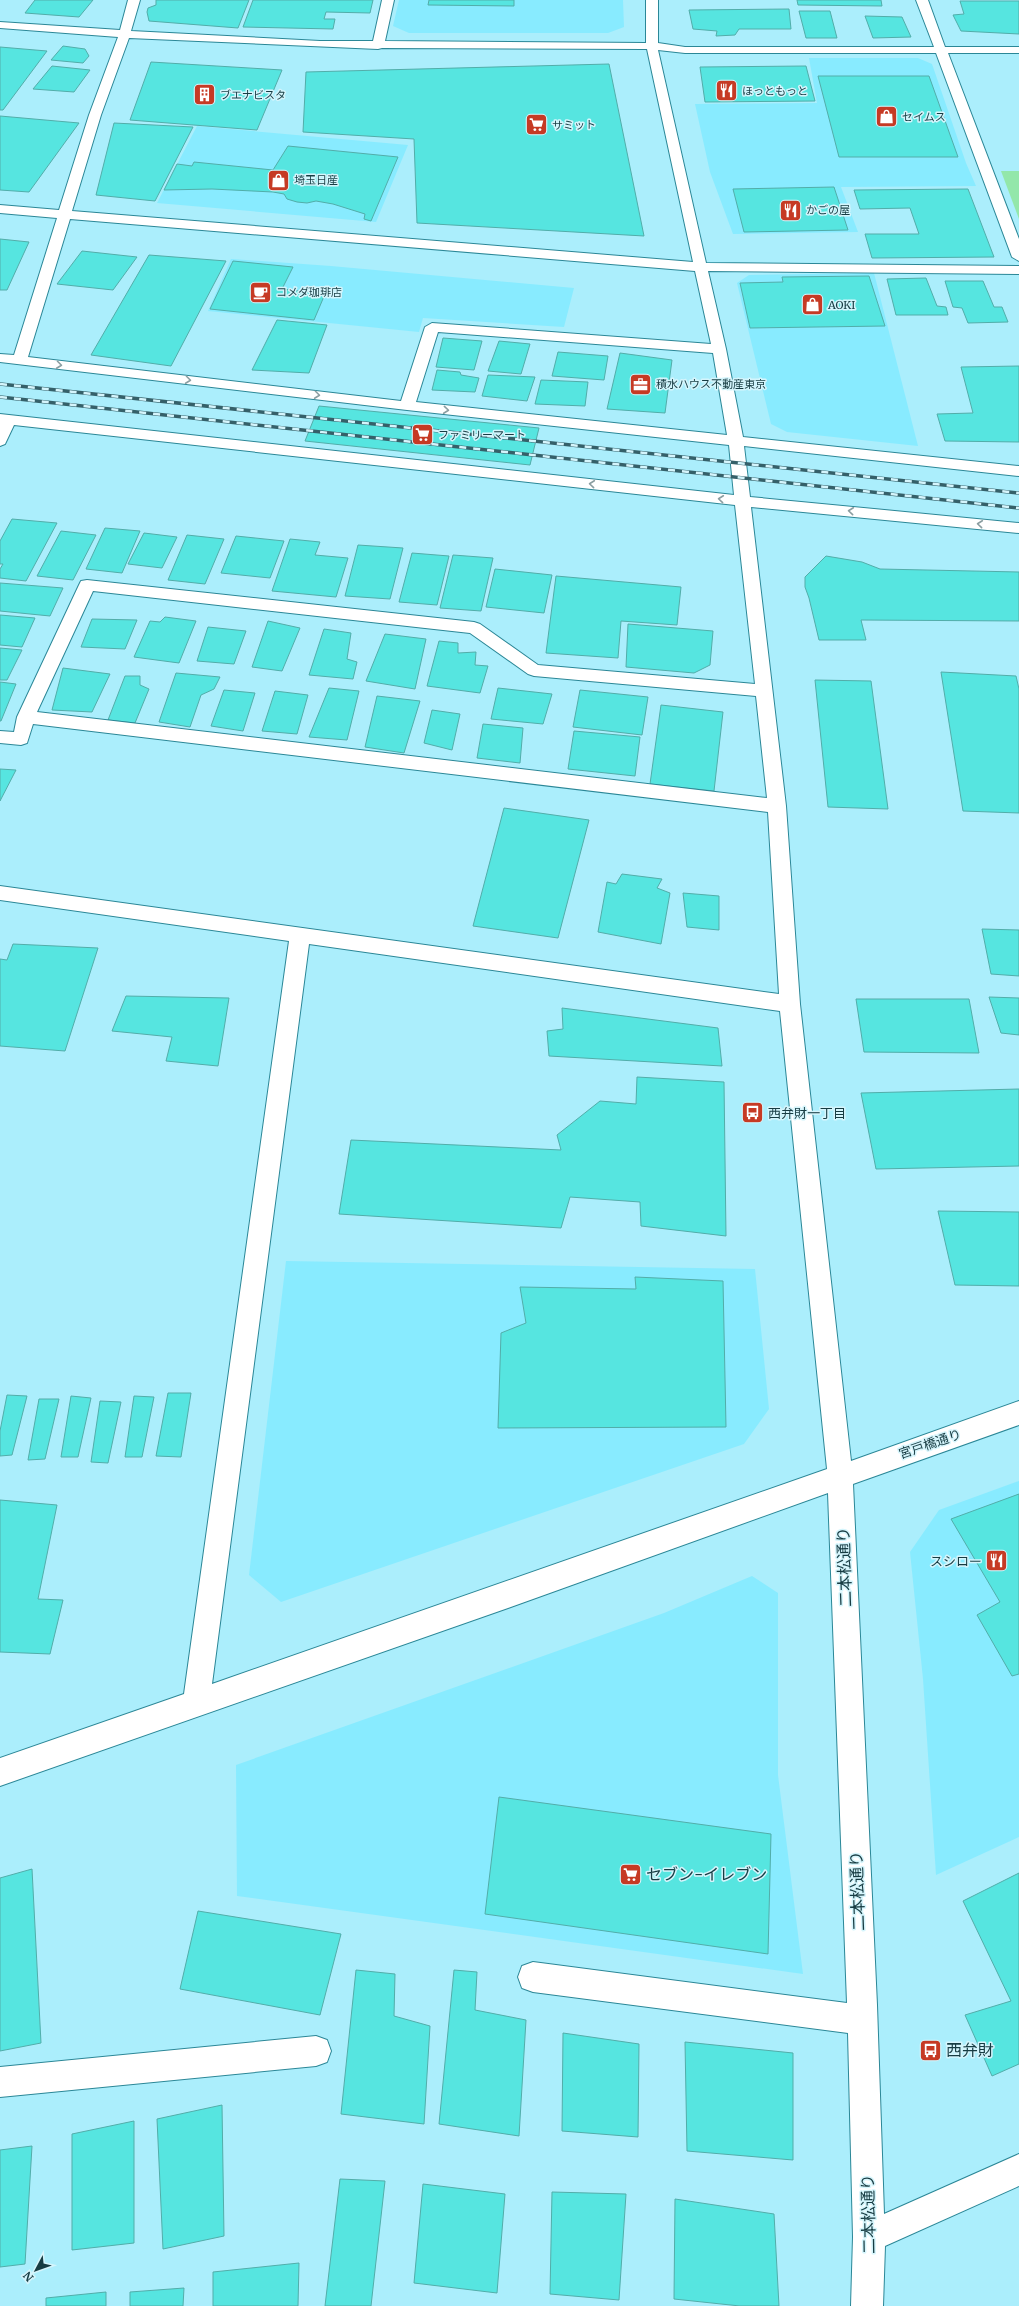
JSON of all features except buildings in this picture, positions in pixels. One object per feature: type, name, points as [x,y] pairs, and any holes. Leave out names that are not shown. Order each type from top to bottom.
[{"type":"street","points":[[20,360],[66,215],[95,115],[124,34],[134,0]]},
{"type":"street","points":[[378,46],[388,0]]},
{"type":"street","name":"二本松通り","points":[[652,0],[652,46],[719,349],[736,441],[777,806],[790,1004],[840,1475],[862,2020],[869,2237],[867,2306]]},
{"type":"street","points":[[922,0],[1019,257]]},
{"type":"street","points":[[0,25],[278,43],[378,46],[652,46],[685,50],[1019,50]]},
{"type":"street","points":[[0,209],[700,267],[1019,270]]},
{"type":"street","points":[[407,406],[432,327],[719,349]]},
{"type":"street","points":[[0,358],[407,406],[1019,471]]},
{"type":"street","points":[[0,441],[4,419],[742,501],[1019,528]]},
{"type":"street","points":[[0,737],[21,739],[26,717],[88,585],[474,628],[534,670],[763,691]]},
{"type":"street","points":[[26,717],[777,806]]},
{"type":"street","points":[[0,893],[790,1004]]},
{"type":"street","points":[[196,1704],[300,934]]},
{"type":"street","name":"宮戸橋通り","points":[[0,1772],[1019,1413]]},
{"type":"street","points":[[533,1977],[862,2020]]},
{"type":"street","points":[[0,2082],[316,2051]]},
{"type":"street","points":[[869,2237],[1019,2170]]},
{"type":"shaded area","points":[[399,0],[623,0],[624,27],[608,33],[409,33],[393,26]]},
{"type":"shaded area","points":[[809,58],[918,58],[932,64],[966,163],[976,186],[841,187],[858,232],[733,234],[710,172],[695,104],[817,103]]},
{"type":"shaded area","points":[[197,126],[408,145],[376,222],[157,203]]},
{"type":"shaded area","points":[[231,259],[331,266],[574,288],[564,327],[423,318],[419,332],[208,311]]},
{"type":"shaded area","points":[[874,273],[918,446],[787,432],[771,424],[737,283],[749,275]]},
{"type":"shaded area","points":[[286,1261],[755,1269],[769,1409],[744,1444],[281,1602],[249,1575]]},
{"type":"shaded area","points":[[1019,1481],[1019,1837],[936,1875],[923,1679],[910,1552],[939,1510]]},
{"type":"shaded area","points":[[752,1576],[778,1593],[778,1775],[803,1974],[237,1896],[236,1765],[664,1613]]},
{"type":"green space","points":[[1001,171],[1019,171],[1019,219]]},
{"type":"railway","points":[[0,384],[1019,493]]},
{"type":"railway","points":[[0,397],[1019,508]]},
{"type":"place","name":"ほっともっと","points":[[726,91]]},
{"type":"place","name":"ブエナビスタ","points":[[205,95]]},
{"type":"place","name":"セイムス","points":[[886,117]]},
{"type":"place","name":"サミット","points":[[536,125]]},
{"type":"place","name":"埼玉日産","points":[[279,180]]},
{"type":"place","name":"かごの屋","points":[[790,210]]},
{"type":"place","name":"コメダ珈琲店","points":[[261,292]]},
{"type":"place","name":"AOKI","points":[[812,305]]},
{"type":"place","name":"積水ハウス不動産東京","points":[[641,384]]},
{"type":"place","name":"ファミリーマート","points":[[423,435]]},
{"type":"place","name":"西弁財一丁目","points":[[753,1113]]},
{"type":"place","name":"スシロー","points":[[997,1561]]},
{"type":"place","name":"セブン-イレブン","points":[[630,1874]]},
{"type":"place","name":"西弁財","points":[[930,2050]]}]
